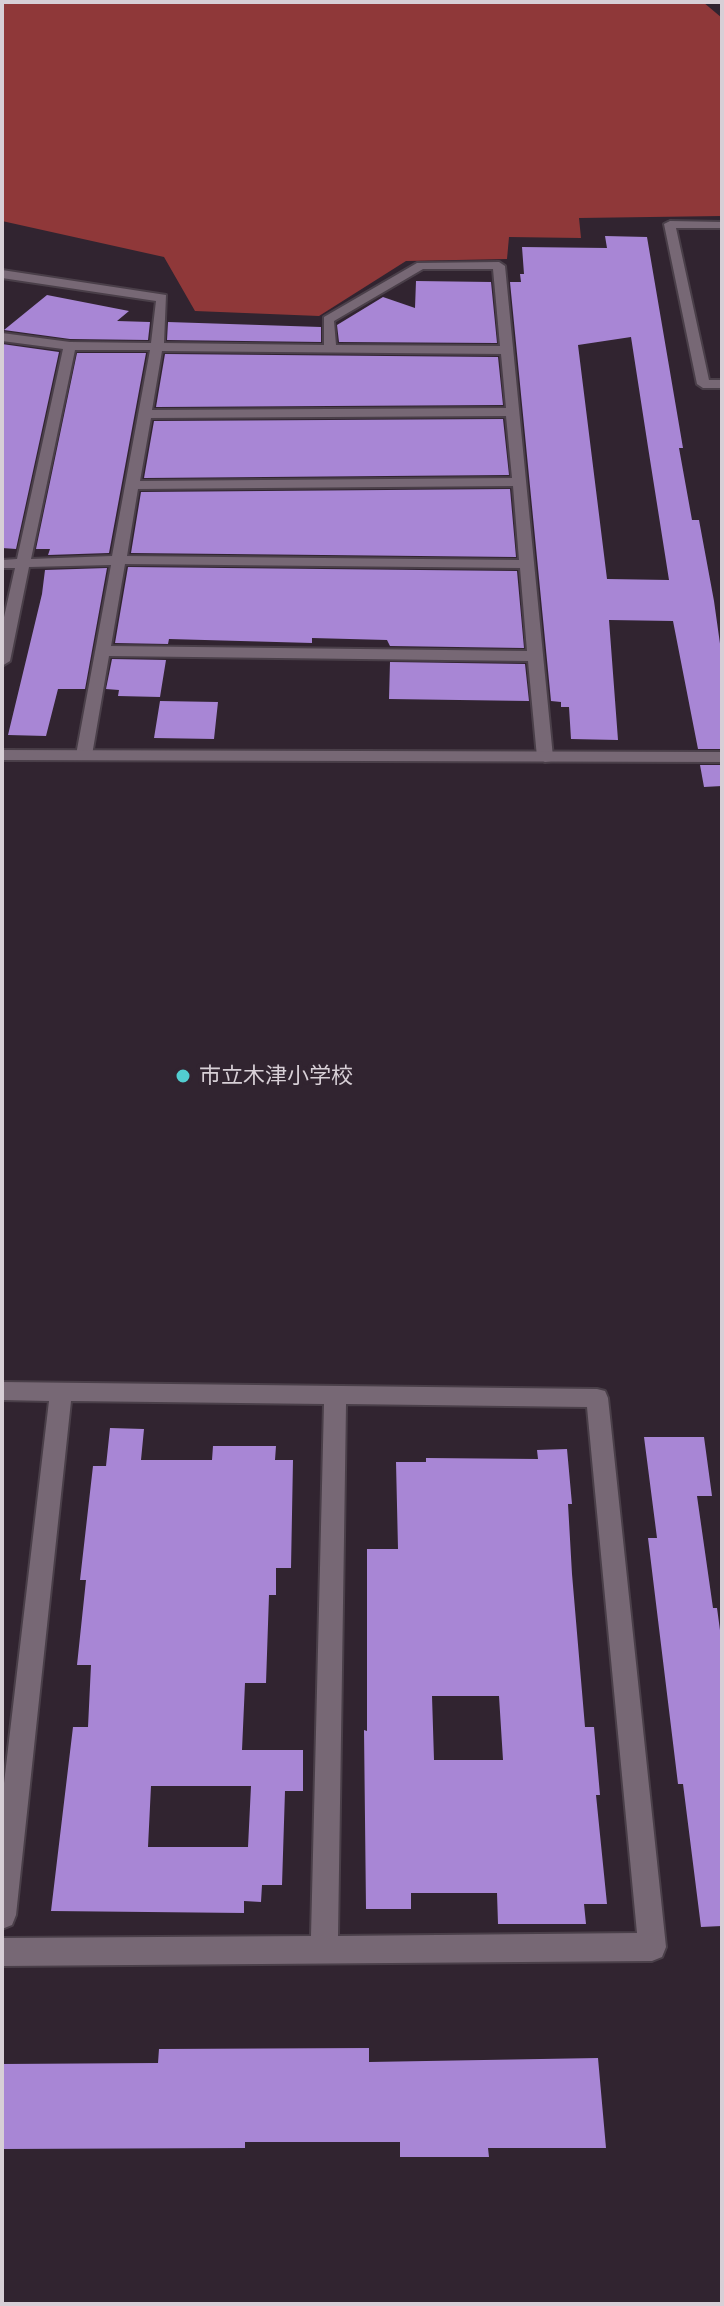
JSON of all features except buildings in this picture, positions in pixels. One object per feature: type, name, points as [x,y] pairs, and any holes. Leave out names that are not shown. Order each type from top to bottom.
[{"type":"street","points":[[722,225],[670,224],[703,384],[722,384]]},
{"type":"street","points":[[330,348],[328,320],[421,265],[499,266],[545,757]]},
{"type":"street","points":[[2,274],[162,298],[157,346],[84,755]]},
{"type":"street","points":[[2,337],[70,346],[507,350]]},
{"type":"street","points":[[2,661],[70,346]]},
{"type":"street","points":[[145,414],[512,412]]},
{"type":"street","points":[[132,485],[519,482]]},
{"type":"street","points":[[2,564],[119,560],[527,564]]},
{"type":"street","points":[[103,651],[535,656]]},
{"type":"street","points":[[2,755],[722,757]]},
{"type":"street","points":[[2,1391],[597,1398],[652,1947],[2,1952]]},
{"type":"street","points":[[2,1915],[61,1392]]},
{"type":"street","points":[[324,1949],[335,1395]]},
{"type":"shaded area","points":[[2,2],[703,2],[722,18],[722,216],[579,218],[581,238],[509,237],[507,259],[406,261],[319,316],[195,311],[164,257],[2,221]]},
{"type":"place","name":"市立木津小学校","points":[[183,1076]]}]
